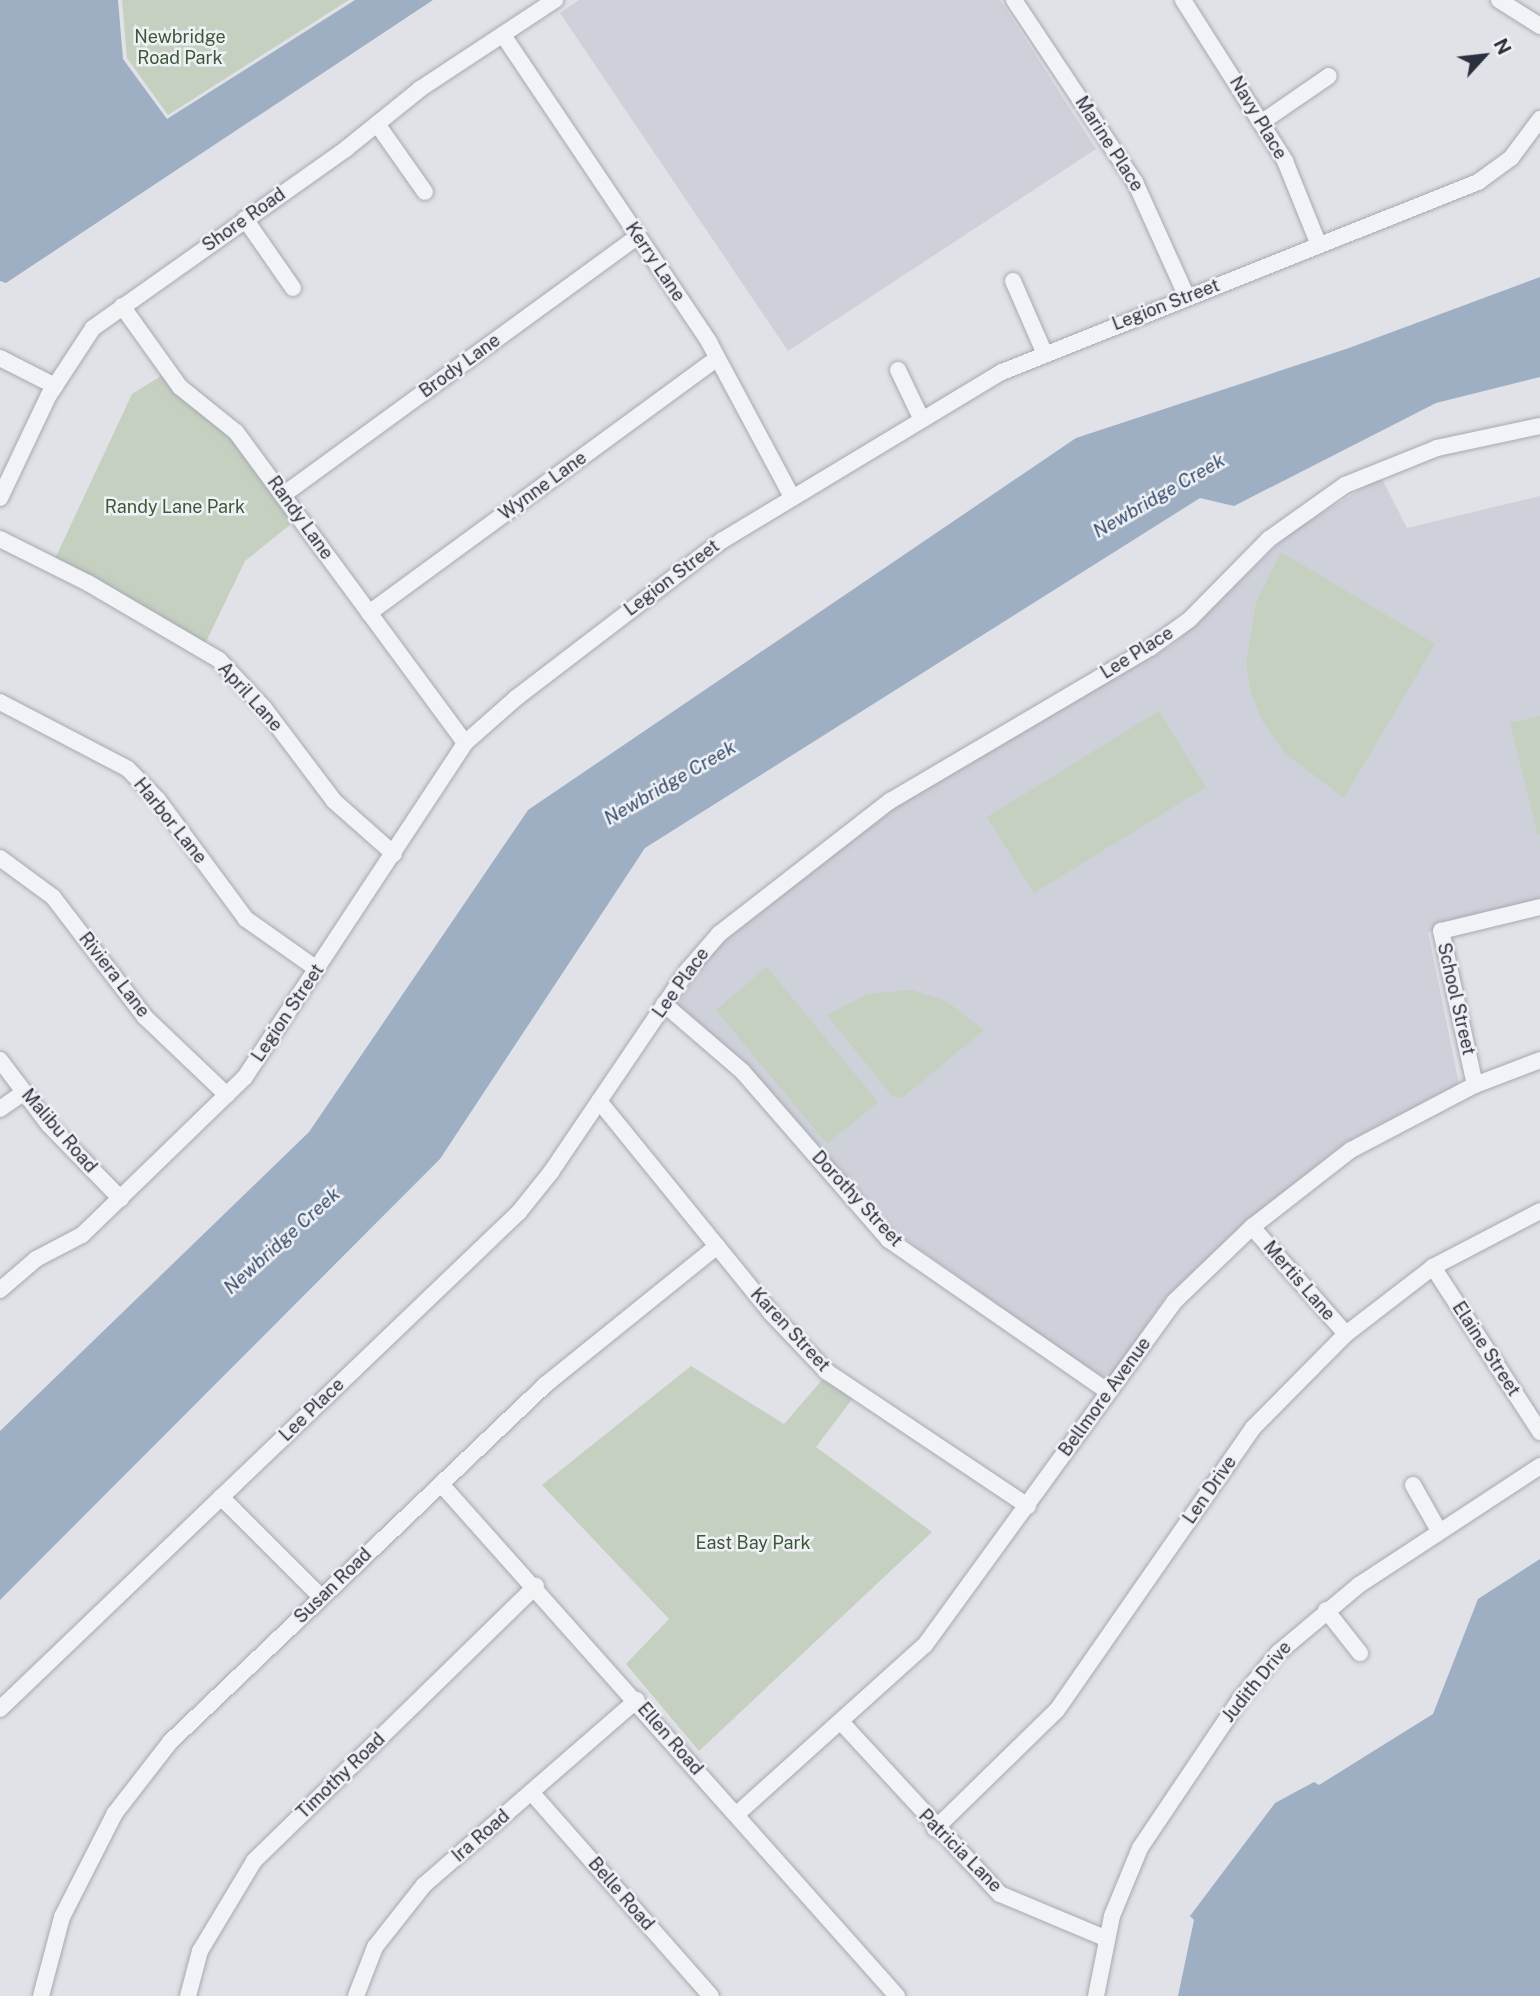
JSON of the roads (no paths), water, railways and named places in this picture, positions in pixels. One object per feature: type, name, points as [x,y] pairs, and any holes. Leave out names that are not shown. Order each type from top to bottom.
[{"type":"street","name":"Shore Road","points":[[0,498],[55,386],[80,342],[122,306],[503,34],[555,0]]},
{"type":"street","name":"Marine Place","points":[[1014,0],[1135,182],[1186,297]]},
{"type":"street","name":"Navy Place","points":[[1183,0],[1285,161],[1319,245]]},
{"type":"street","points":[[1499,0],[1540,26]]},
{"type":"street","name":"Kerry Lane","points":[[503,34],[717,359],[792,497]]},
{"type":"street","points":[[1262,122],[1329,76]]},
{"type":"street","name":"Legion Street","points":[[0,1290],[36,1259],[82,1235],[245,1077],[466,743],[516,698],[712,548],[922,420],[1044,352],[1478,183],[1511,158],[1540,119]]},
{"type":"street","points":[[377,124],[425,191]]},
{"type":"street","points":[[245,219],[293,288]]},
{"type":"street","name":"Brody Lane","points":[[283,495],[638,236]]},
{"type":"street","points":[[1013,281],[1044,352]]},
{"type":"street","name":"Randy Lane","points":[[122,306],[169,375],[236,432],[466,743]]},
{"type":"street","points":[[0,358],[55,386]]},
{"type":"street","name":"Wynne Lane","points":[[369,613],[717,359]]},
{"type":"street","points":[[898,370],[922,420]]},
{"type":"street","name":"Lee Place","points":[[0,1709],[519,1212],[704,950],[776,888],[900,795],[1179,627],[1297,515],[1385,465],[1437,448],[1540,426]]},
{"type":"street","name":"April Lane","points":[[0,539],[99,589],[219,660],[264,708],[334,801],[394,854]]},
{"type":"street","name":"Harbor Lane","points":[[0,702],[128,769],[158,800],[246,919],[317,969]]},
{"type":"street","name":"Riviera Lane","points":[[0,858],[53,897],[145,1017],[227,1095]]},
{"type":"street","name":"School Street","points":[[1475,1085],[1441,931],[1540,907]]},
{"type":"street","name":"Dorothy Street","points":[[664,1004],[742,1071],[889,1240],[1107,1391]]},
{"type":"street","name":"Malibu Road","points":[[0,1060],[24,1092],[121,1199]]},
{"type":"street","name":"Bellmore Avenue","points":[[737,1814],[842,1723],[925,1645],[1175,1301],[1252,1227],[1351,1150],[1475,1085],[1540,1060]]},
{"type":"street","points":[[0,1109],[24,1092]]},
{"type":"street","name":"Karen Street","points":[[599,1101],[717,1246],[826,1371],[1028,1506]]},
{"type":"street","name":"Len Drive","points":[[935,1829],[1057,1710],[1253,1428],[1346,1334],[1433,1267],[1540,1210]]},
{"type":"street","name":"Mertis Lane","points":[[1252,1227],[1346,1334]]},
{"type":"street","name":"Susan Road","points":[[41,1996],[62,1917],[115,1813],[170,1742],[545,1385],[717,1246]]},
{"type":"street","name":"Elaine Street","points":[[1433,1267],[1540,1432]]},
{"type":"street","name":"Judith Drive","points":[[1096,1996],[1125,1879],[1178,1789],[1240,1699],[1278,1653],[1326,1610],[1439,1531],[1540,1466]]},
{"type":"street","name":"Ellen Road","points":[[441,1484],[536,1586],[897,1996]]},
{"type":"street","points":[[1413,1485],[1439,1531]]},
{"type":"street","points":[[221,1497],[321,1597]]},
{"type":"street","name":"Timothy Road","points":[[188,1996],[200,1951],[254,1861],[536,1586]]},
{"type":"street","points":[[1326,1610],[1360,1653]]},
{"type":"street","name":"Ira Road","points":[[356,1996],[375,1947],[424,1885],[636,1700]]},
{"type":"street","name":"Patricia Lane","points":[[842,1723],[935,1829],[1000,1894],[1108,1939]]},
{"type":"street","name":"Belle Road","points":[[531,1792],[711,1996]]},
{"type":"water","points":[[0,0],[118,0],[123,59],[167,119],[355,0],[433,0],[6,283],[0,281]]},
{"type":"water","name":"Newbridge Creek","points":[[1540,277],[1540,377],[1436,403],[1234,506],[1200,498],[645,848],[440,1159],[0,1600],[0,1431],[309,1132],[528,810],[1076,438],[1349,348]]},
{"type":"water","points":[[1540,1559],[1540,1996],[1178,1996],[1194,1920],[1190,1916],[1275,1803],[1314,1782],[1319,1785],[1433,1714],[1478,1599]]},
{"type":"park label","name":"Newbridge Road Park","points":[[180,48]]},
{"type":"park label","name":"Randy Lane Park","points":[[175,507]]},
{"type":"park label","name":"East Bay Park","points":[[753,1543]]}]
